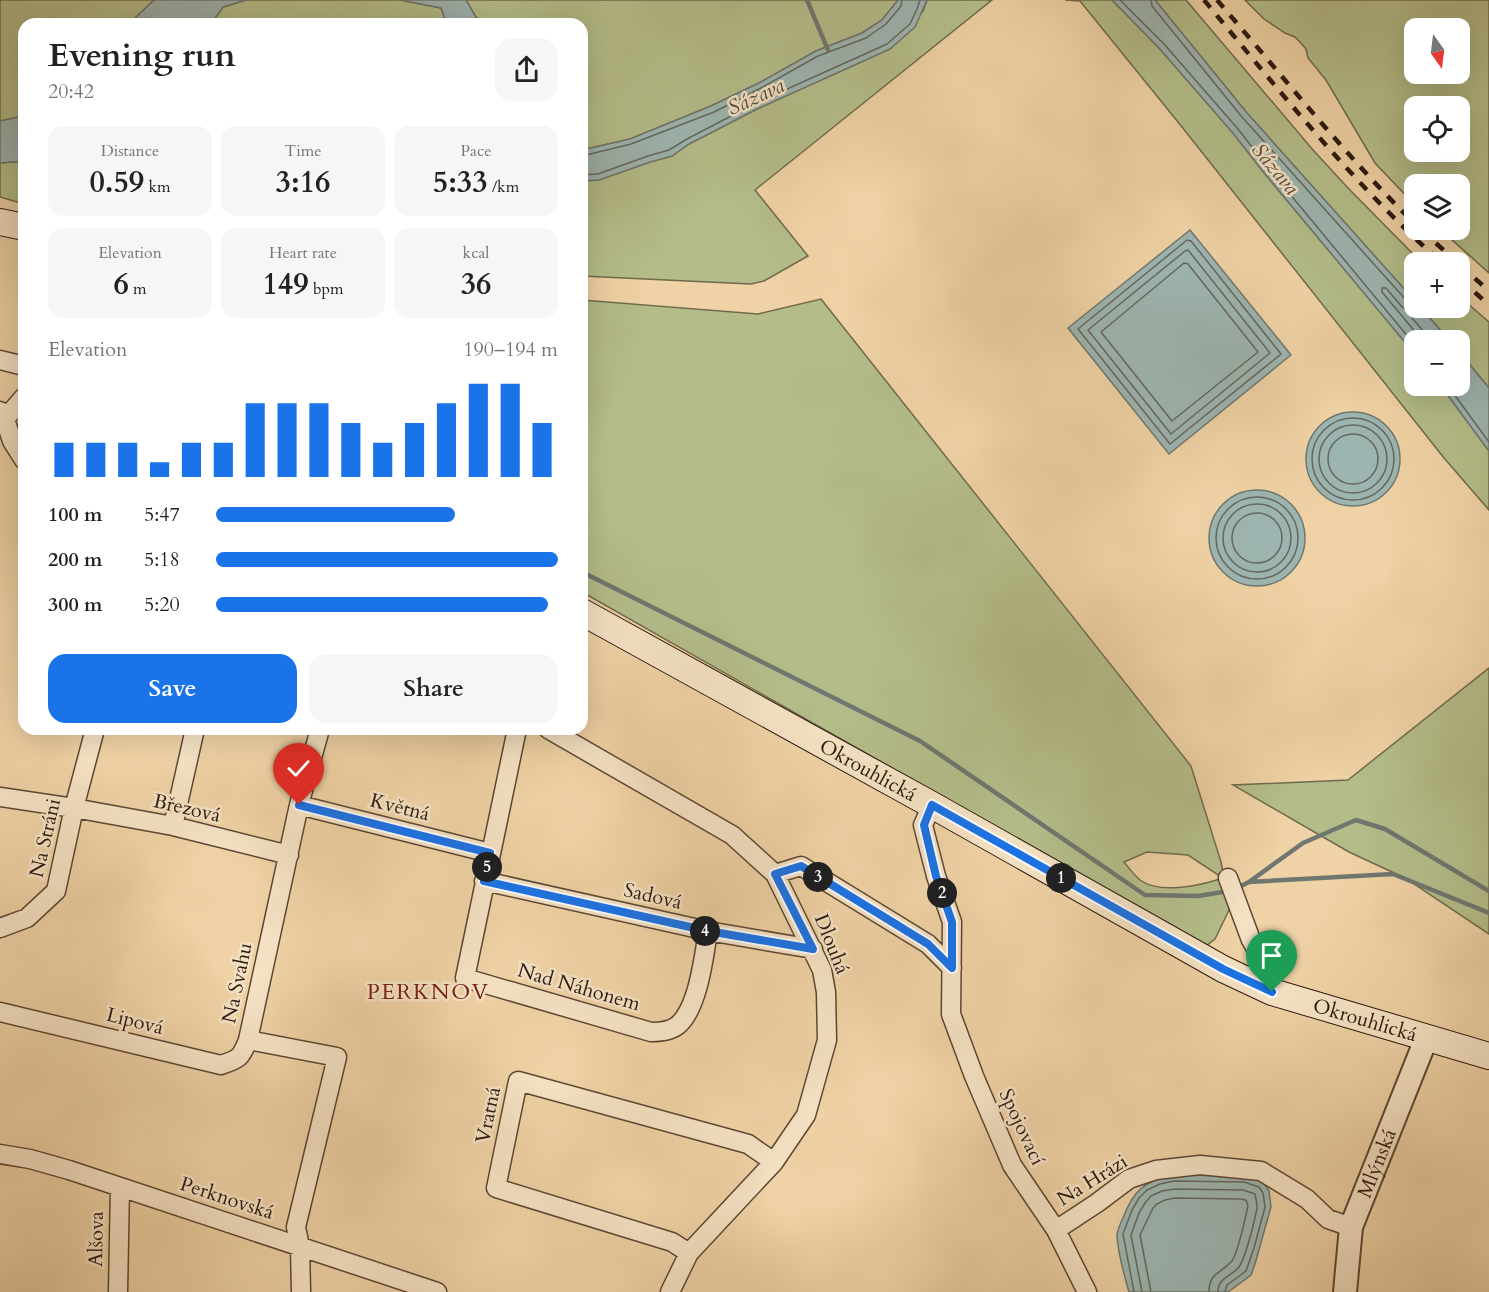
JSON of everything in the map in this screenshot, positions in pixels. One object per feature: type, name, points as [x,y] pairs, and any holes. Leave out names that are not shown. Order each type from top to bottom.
[{"type":"main road","points":[[0,222],[18,226]]},
{"type":"main road","name":"Okrouhlická","points":[[588,615],[1223,969],[1272,992],[1489,1056]]},
{"type":"street","points":[[0,360],[18,364]]},
{"type":"street","points":[[18,402],[2,415],[18,450]]},
{"type":"street","name":"Na Stráni","points":[[0,928],[27,918],[56,891],[74,808],[93,735]]},
{"type":"street","points":[[173,826],[194,735]]},
{"type":"street","name":"Na Svahu","points":[[300,1246],[296,1227],[337,1057],[248,1040],[299,805],[318,735]]},
{"type":"street","points":[[484,881],[516,735]]},
{"type":"street","name":"Dlouhá","points":[[558,735],[732,835],[775,874],[822,969],[826,992],[827,1040],[806,1116],[774,1162],[689,1253],[670,1292]]},
{"type":"street","name":"Březová","points":[[0,797],[173,826],[289,855]]},
{"type":"street","name":"Květná","points":[[299,805],[490,853]]},
{"type":"street","name":"Spojovací","points":[[932,805],[924,825],[936,876],[952,922],[951,1014],[1011,1165],[1056,1230],[1087,1292]]},
{"type":"street","points":[[775,874],[801,866],[928,944],[952,968]]},
{"type":"street","points":[[1228,878],[1251,940],[1268,967],[1272,992]]},
{"type":"street","name":"Sadová","points":[[484,881],[708,931],[813,949]]},
{"type":"street","name":"Nad Náhonem","points":[[484,881],[465,978],[651,1032],[661,1032],[676,1027],[691,1007],[700,976],[708,931]]},
{"type":"street","name":"Lipová","points":[[0,1012],[221,1065],[236,1060],[243,1053],[248,1040]]},
{"type":"street","name":"Mlýnská","points":[[1346,1292],[1351,1227],[1426,1039]]},
{"type":"street","name":"Vratná","points":[[689,1253],[672,1242],[496,1188],[518,1081],[748,1144],[774,1162]]},
{"type":"street","name":"Perknovská","points":[[0,1154],[30,1159],[69,1170],[437,1292]]},
{"type":"street","name":"Na Hrázi","points":[[1056,1230],[1129,1179],[1156,1170],[1200,1165],[1261,1171],[1307,1199],[1328,1219],[1351,1227]]},
{"type":"street","name":"Alšova","points":[[118,1292],[120,1187]]},
{"type":"street","points":[[300,1246],[302,1292]]},
{"type":"green space","points":[[0,0],[156,0],[135,18],[18,18],[18,117],[0,121]]},
{"type":"green space","points":[[246,0],[400,0],[441,8],[445,18],[215,18],[223,7]]},
{"type":"green space","points":[[466,0],[898,0],[882,20],[862,33],[816,51],[759,83],[711,106],[630,139],[588,149],[588,18],[476,18]]},
{"type":"green space","points":[[927,0],[992,0],[755,190],[808,256],[764,281],[751,284],[588,276],[588,181],[599,180],[672,156],[689,144],[757,109],[890,49],[923,11]]},
{"type":"green space","points":[[1065,0],[1112,0],[1159,48],[1233,133],[1404,341],[1404,396],[1448,396],[1489,451],[1489,510],[1444,458],[1080,1]]},
{"type":"green space","points":[[1155,0],[1186,0],[1313,150],[1411,252],[1404,252],[1404,289],[1247,113]]},
{"type":"green space","points":[[1245,0],[1489,0],[1489,273],[1470,256],[1470,252],[1466,252],[1452,240],[1470,240],[1470,174],[1404,174],[1404,193],[1375,163],[1326,80],[1308,58],[1306,49],[1295,37],[1264,19]]},
{"type":"green space","points":[[18,162],[18,202],[0,197],[0,163]]},
{"type":"green space","points":[[821,299],[1191,766],[1221,862],[1230,908],[1215,939],[1206,946],[588,595],[588,300],[758,314]],"holes":[[[1147,852],[1188,855],[1223,878],[1193,886],[1158,887],[1140,880],[1124,862]]]},
{"type":"green space","points":[[1470,306],[1489,322],[1489,388],[1470,365],[1470,330],[1440,330],[1430,318],[1470,318]]},
{"type":"green space","points":[[1489,668],[1489,934],[1405,878],[1349,852],[1233,785],[1348,780]]},
{"type":"water","points":[[246,0],[223,7],[215,18],[135,18],[153,1]]},
{"type":"water","points":[[400,0],[466,0],[476,18],[445,18],[441,8]]},
{"type":"water","name":"Sázava","points":[[898,0],[927,0],[915,27],[890,49],[757,109],[689,144],[672,156],[599,180],[588,181],[588,149],[630,139],[711,106],[759,83],[816,51],[862,33],[882,20]]},
{"type":"water","name":"Sázava","points":[[1112,0],[1155,0],[1247,113],[1404,289],[1404,318],[1430,318],[1440,330],[1404,330],[1404,341],[1233,133],[1159,48]]},
{"type":"water","points":[[18,117],[18,162],[0,163],[0,121]]},
{"type":"water","points":[[1190,230],[1291,355],[1169,454],[1068,328]]},
{"type":"water","points":[[1470,365],[1489,388],[1489,451],[1448,396],[1470,396]]},
{"type":"water","points":[[1344,412],[1362,412],[1387,425],[1397,441],[1400,459],[1397,477],[1387,493],[1362,506],[1344,506],[1319,493],[1306,468],[1306,450],[1319,425]]},
{"type":"water","points":[[1257,490],[1275,494],[1291,504],[1301,520],[1305,538],[1301,556],[1291,572],[1275,582],[1257,586],[1239,582],[1223,572],[1213,556],[1209,538],[1213,520],[1223,504],[1239,494]]},
{"type":"water","points":[[1173,1175],[1245,1176],[1263,1182],[1269,1191],[1271,1207],[1251,1275],[1228,1292],[1129,1292],[1119,1250],[1117,1236],[1119,1227],[1131,1201],[1141,1189],[1154,1180]]},
{"type":"waterway","points":[[807,0],[828,50]]},
{"type":"waterway","points":[[588,575],[920,741],[1145,895],[1198,896],[1229,891]]},
{"type":"waterway","points":[[1237,888],[1249,882],[1303,843],[1356,820],[1385,829],[1489,891]]},
{"type":"waterway","points":[[1249,882],[1393,874],[1489,913]]},
{"type":"railway","points":[[1204,0],[1347,169],[1430,252]]},
{"type":"railway","points":[[1217,0],[1338,141],[1404,213]]},
{"type":"railway","points":[[1432,240],[1446,252]]},
{"type":"railway","points":[[1470,274],[1489,291]]},
{"type":"railway","points":[[1470,288],[1489,305]]},
{"type":"district","name":"PERKNOV","points":[[428,992]]},
{"type":"route","points":[[299,805],[490,853],[484,881],[708,931],[813,949],[775,874],[801,866],[928,944],[952,968],[952,922],[936,876],[924,825],[932,805],[1223,969],[1272,992]]}]
